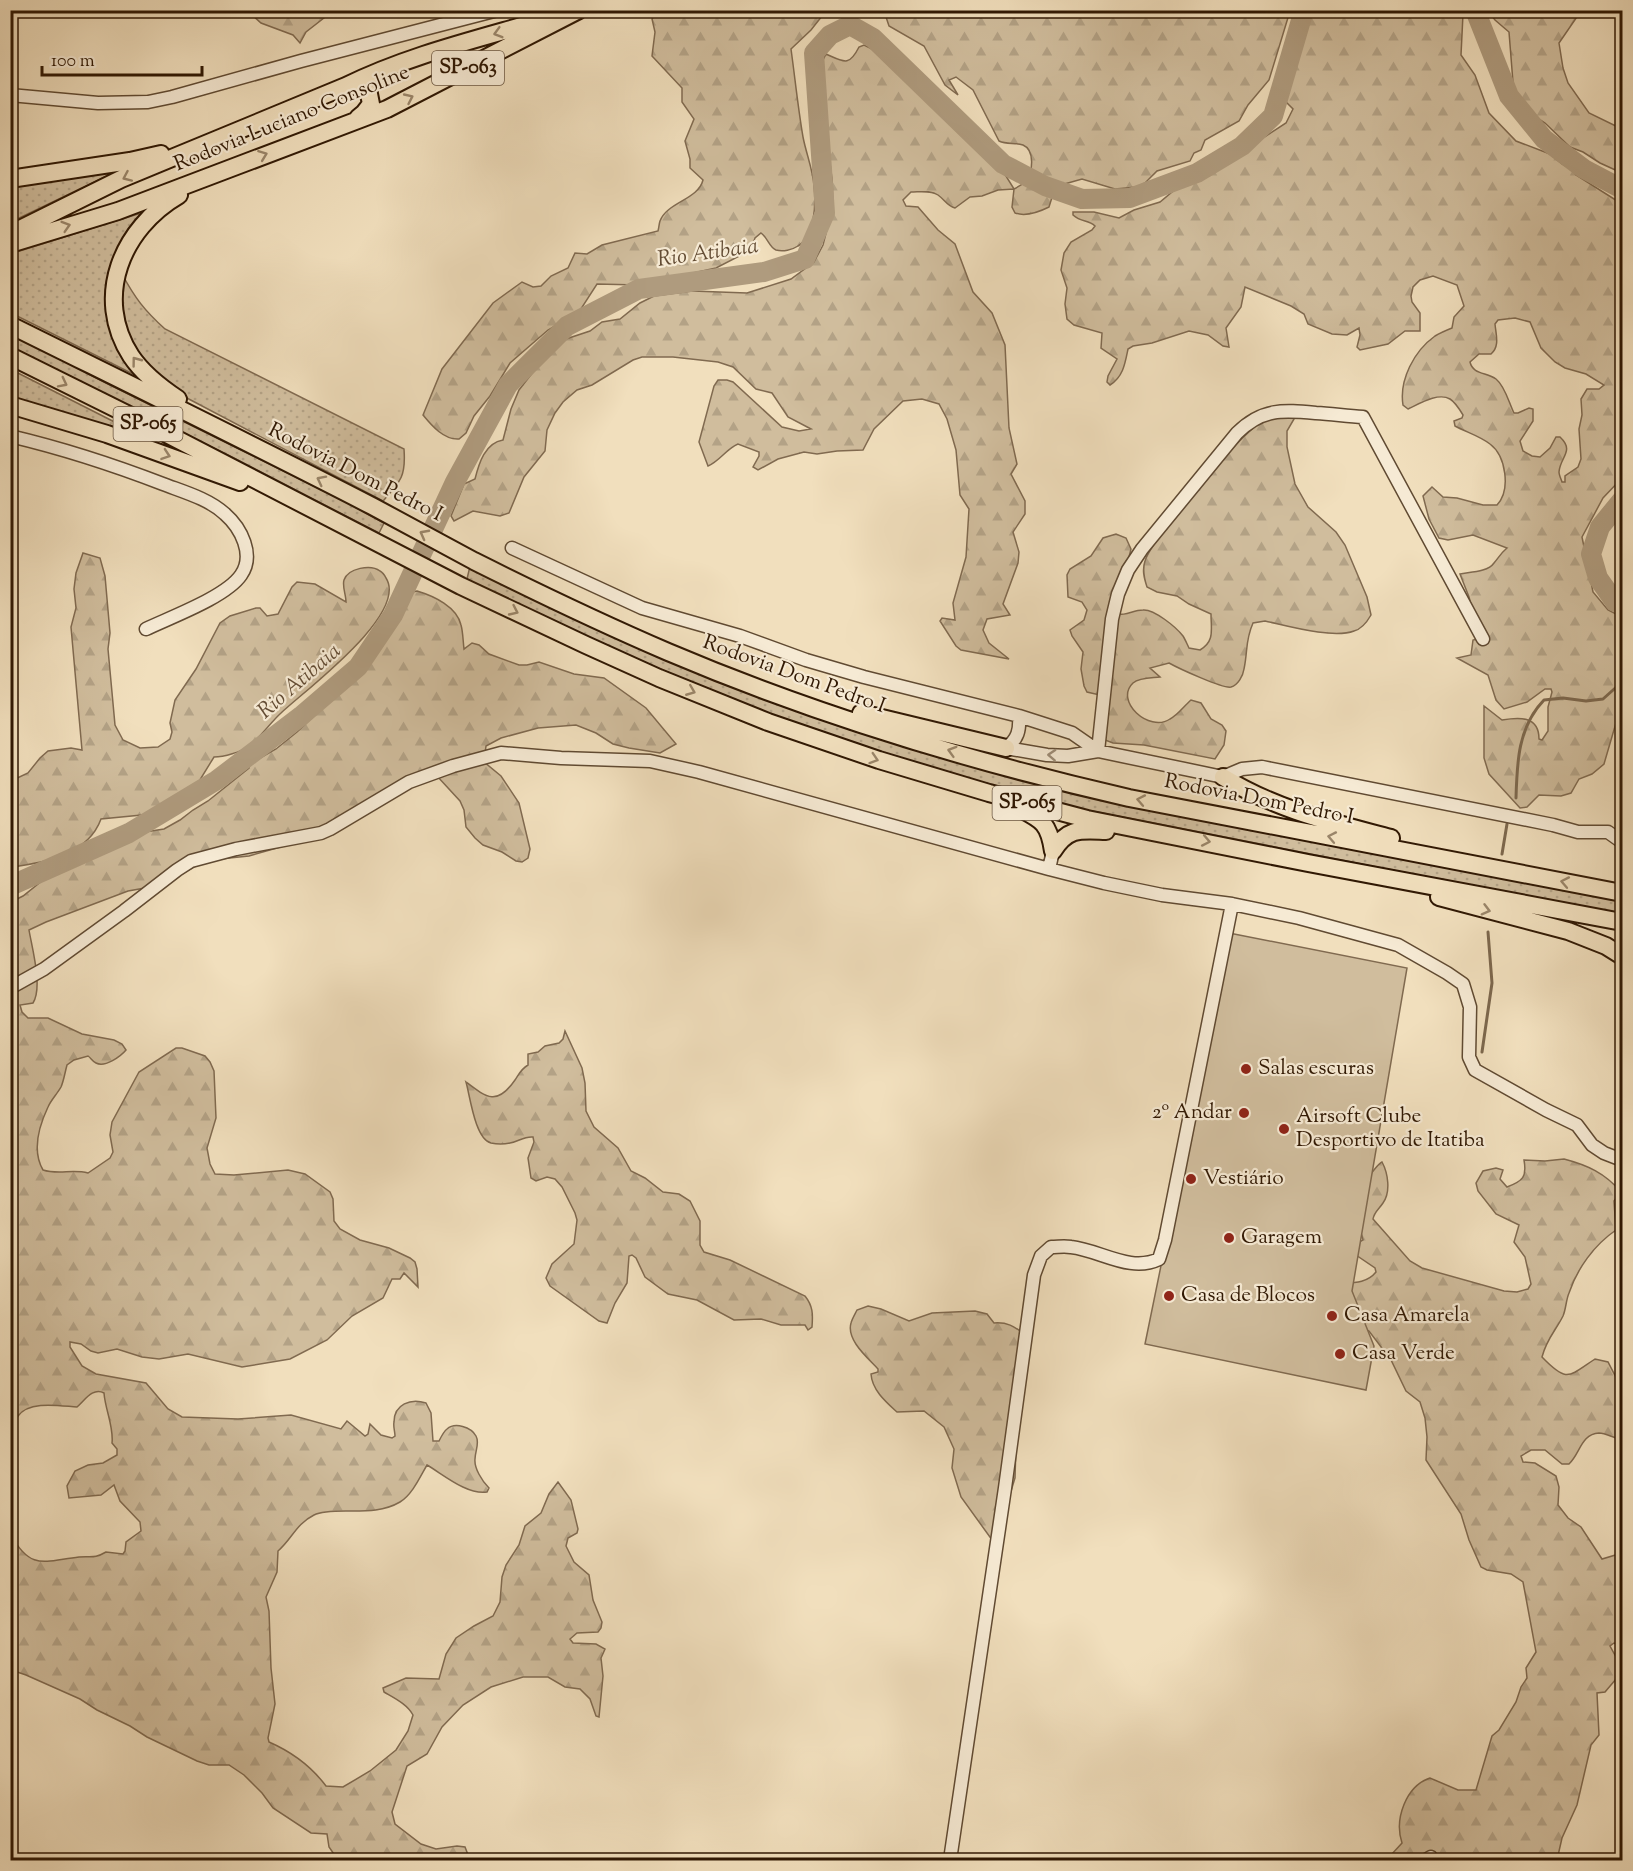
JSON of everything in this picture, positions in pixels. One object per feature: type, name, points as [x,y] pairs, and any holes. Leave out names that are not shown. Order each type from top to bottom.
[{"type":"highway","name":"Rodovia Luciano Consoline","points":[[10,234],[121,179],[373,73],[416,57],[577,10]]},
{"type":"highway","name":"Rodovia Luciano Consoline","points":[[10,244],[118,211],[387,109],[577,10]]},
{"type":"highway","points":[[346,86],[362,86],[372,100],[369,108],[354,120]]},
{"type":"highway","points":[[10,179],[130,161],[199,145]]},
{"type":"highway","points":[[192,416],[179,401],[150,378],[130,355],[117,321],[115,291],[119,264],[134,235],[156,210],[208,176]]},
{"type":"highway","name":"Rodovia Dom Pedro I","points":[[10,325],[374,507],[474,561],[621,631],[737,679],[826,712],[893,734],[1073,785],[1129,798],[1623,893]]},
{"type":"highway","name":"SP-065","points":[[10,356],[461,586],[659,678],[768,722],[989,794],[1087,819],[1623,922]]},
{"type":"highway","points":[[10,405],[107,434],[252,486],[284,494]]},
{"type":"highway","points":[[737,679],[894,722],[1006,748]]},
{"type":"highway","points":[[1223,777],[1248,792],[1294,811],[1511,872]]},
{"type":"highway","points":[[989,794],[1040,819],[1048,828],[1053,851]]},
{"type":"highway","points":[[1053,851],[1067,834],[1081,830],[1166,834]]},
{"type":"highway","points":[[1308,863],[1568,931],[1606,946],[1623,956]]},
{"type":"street","points":[[10,95],[98,103],[156,100],[498,10]]},
{"type":"street","points":[[1098,751],[1112,619],[1118,594],[1128,570],[1142,549],[1237,433],[1253,420],[1272,412],[1293,411],[1363,417],[1483,639]]},
{"type":"street","points":[[10,436],[58,447],[175,489],[207,502],[224,513],[239,529],[247,556],[246,565],[236,582],[206,601],[147,629]]},
{"type":"street","points":[[512,548],[642,608],[741,636],[806,660],[864,677],[1019,716],[1072,733],[1098,751]]},
{"type":"street","points":[[1006,748],[1014,741],[1018,733],[1019,716]]},
{"type":"street","points":[[1006,748],[1057,756],[1098,751],[1223,777],[1242,769],[1262,767],[1553,825],[1578,832],[1608,832],[1623,842]]},
{"type":"street","points":[[10,988],[44,969],[191,861],[330,829],[409,782],[453,766],[501,753],[650,761],[699,772],[1104,883],[1162,895],[1232,904],[1299,918],[1398,945],[1463,984],[1470,1007],[1469,1057],[1475,1070],[1576,1125],[1592,1145],[1604,1153],[1623,1160]]},
{"type":"street","points":[[1049,869],[1053,851]]},
{"type":"street","points":[[950,1860],[1004,1499],[1034,1275],[1041,1256],[1051,1247],[1071,1247],[1132,1263],[1148,1264],[1159,1259],[1165,1240],[1232,904]]},
{"type":"green space","points":[[251,10],[333,11],[306,32],[300,43],[293,35],[261,23],[250,13]]},
{"type":"green space","points":[[670,11],[826,11],[811,30],[791,49],[803,137],[814,186],[813,219],[808,235],[798,246],[782,251],[774,249],[761,233],[755,238],[751,250],[716,268],[638,285],[597,284],[579,312],[548,330],[510,363],[490,396],[474,416],[466,433],[459,439],[443,435],[423,415],[442,369],[493,303],[522,282],[533,287],[541,286],[551,276],[568,268],[575,253],[587,254],[602,245],[658,231],[660,221],[669,209],[700,187],[703,180],[690,168],[685,141],[694,119],[682,102],[682,88],[652,56],[655,32],[652,19],[656,14]]},
{"type":"green space","points":[[884,11],[1290,11],[1269,80],[1248,105],[1239,121],[1205,140],[1201,150],[1194,153],[1190,161],[1157,171],[1145,183],[1137,187],[1115,189],[1082,179],[1061,185],[1054,191],[1049,207],[1024,214],[1015,213],[1012,207],[1014,189],[1026,181],[1030,172],[1032,162],[1030,151],[1023,145],[999,141],[973,90],[956,77],[949,80],[958,95],[945,85],[924,46],[889,26]]},
{"type":"green space","points":[[1312,11],[1462,11],[1461,55],[1475,75],[1489,113],[1516,141],[1550,154],[1573,170],[1576,175],[1622,204],[1622,478],[1603,498],[1582,537],[1593,592],[1608,610],[1622,617],[1622,709],[1604,764],[1592,774],[1579,779],[1571,793],[1561,796],[1539,795],[1527,807],[1520,808],[1489,774],[1484,758],[1484,706],[1502,720],[1515,718],[1532,722],[1536,726],[1539,739],[1542,740],[1548,731],[1551,689],[1545,689],[1527,702],[1504,709],[1496,700],[1488,675],[1457,658],[1471,655],[1473,640],[1479,636],[1469,597],[1460,574],[1488,568],[1507,548],[1473,535],[1448,540],[1439,538],[1429,519],[1423,496],[1432,487],[1443,497],[1483,505],[1497,505],[1504,491],[1503,465],[1500,456],[1490,444],[1455,426],[1454,421],[1462,418],[1463,415],[1450,399],[1434,398],[1408,409],[1403,405],[1403,386],[1415,358],[1427,342],[1452,328],[1454,317],[1464,306],[1457,285],[1433,276],[1420,280],[1413,287],[1411,296],[1412,302],[1420,313],[1420,331],[1405,331],[1388,344],[1360,350],[1357,347],[1359,328],[1347,335],[1332,334],[1308,324],[1304,314],[1291,306],[1245,287],[1241,307],[1226,328],[1229,347],[1223,346],[1208,335],[1189,331],[1152,343],[1133,346],[1128,349],[1121,374],[1110,385],[1107,382],[1108,376],[1117,359],[1101,348],[1102,333],[1074,325],[1067,319],[1065,304],[1067,288],[1061,270],[1064,253],[1071,242],[1095,226],[1076,217],[1073,212],[1094,212],[1119,218],[1134,210],[1160,202],[1184,182],[1205,172],[1227,156],[1252,145],[1286,123],[1293,109],[1284,100],[1287,78],[1298,42]],"holes":[[[1515,318],[1530,322],[1541,348],[1555,362],[1565,368],[1586,374],[1604,385],[1599,389],[1587,389],[1581,399],[1582,415],[1579,429],[1581,459],[1578,467],[1565,476],[1565,482],[1562,482],[1559,472],[1567,450],[1564,442],[1560,437],[1556,437],[1550,448],[1540,457],[1523,451],[1520,441],[1533,421],[1533,409],[1529,408],[1514,413],[1499,382],[1474,369],[1470,362],[1479,354],[1491,354],[1494,351],[1497,340],[1495,324],[1498,320]]]},
{"type":"green space","points":[[1488,11],[1581,11],[1559,43],[1563,68],[1568,83],[1589,113],[1622,129],[1622,173],[1570,147],[1545,123],[1525,110],[1514,95],[1509,32]]},
{"type":"green space","points":[[864,45],[880,53],[957,124],[981,153],[1006,176],[1014,189],[998,190],[982,196],[970,197],[955,208],[935,193],[929,192],[911,192],[903,200],[906,206],[918,207],[938,230],[955,244],[973,292],[992,313],[1005,345],[1009,428],[1017,464],[1011,474],[1025,501],[1025,514],[1013,532],[1019,552],[1018,563],[1003,604],[1010,615],[987,619],[983,630],[989,643],[1009,659],[961,650],[940,621],[942,618],[955,620],[953,603],[966,557],[969,509],[960,495],[956,450],[947,419],[939,404],[922,399],[903,401],[874,429],[863,450],[817,454],[804,452],[778,459],[758,470],[753,467],[759,452],[738,444],[708,466],[699,442],[714,386],[718,380],[733,382],[782,427],[799,431],[811,429],[788,417],[772,393],[756,389],[733,367],[718,362],[673,357],[642,357],[592,385],[577,390],[563,402],[547,430],[545,451],[524,477],[509,513],[500,516],[473,511],[454,521],[451,516],[464,484],[475,479],[487,449],[503,440],[511,409],[519,390],[544,358],[563,340],[590,331],[602,322],[620,319],[640,303],[654,296],[692,291],[747,293],[791,279],[814,262],[823,245],[833,206],[832,179],[820,85],[822,62],[826,54],[846,61],[852,58],[859,47]]},
{"type":"green space","points":[[109,170],[111,174],[11,222],[11,184]]},
{"type":"green space","points":[[138,214],[142,216],[112,276],[141,378],[11,313],[10,254]]},
{"type":"green space","points":[[122,274],[140,303],[165,329],[404,449],[403,472],[394,488],[383,501],[185,397],[154,376],[127,336],[120,306]]},
{"type":"green space","points":[[10,333],[346,502],[384,523],[379,533],[11,347]]},
{"type":"green space","points":[[10,369],[154,442],[153,445],[11,400]]},
{"type":"green space","points":[[1294,415],[1287,431],[1287,447],[1295,484],[1308,507],[1336,532],[1345,545],[1367,597],[1371,615],[1359,629],[1334,634],[1265,621],[1253,623],[1243,674],[1231,687],[1210,682],[1169,663],[1150,668],[1160,677],[1133,683],[1128,690],[1131,706],[1144,719],[1153,722],[1170,719],[1191,700],[1201,703],[1211,719],[1222,725],[1226,731],[1224,745],[1215,759],[1105,740],[1100,695],[1087,692],[1084,686],[1081,669],[1083,652],[1070,630],[1084,620],[1087,610],[1082,602],[1068,597],[1067,575],[1070,569],[1091,556],[1103,538],[1116,534],[1126,538],[1131,549],[1115,613],[1148,610],[1180,632],[1189,648],[1200,650],[1205,647],[1210,639],[1211,614],[1177,596],[1157,592],[1147,587],[1144,574],[1145,561],[1151,549],[1200,484],[1255,426],[1266,419]]},
{"type":"green space","points":[[83,553],[100,558],[105,576],[110,633],[108,649],[115,725],[123,740],[140,748],[158,747],[170,739],[172,732],[170,723],[175,700],[196,669],[220,623],[230,616],[256,608],[260,608],[267,616],[278,614],[297,582],[315,584],[346,602],[344,580],[350,573],[360,568],[371,568],[382,572],[386,578],[389,593],[383,611],[351,651],[281,713],[249,746],[232,754],[214,757],[198,786],[196,784],[152,814],[101,819],[95,831],[86,841],[63,855],[51,860],[11,867],[11,781],[28,773],[48,751],[71,748],[82,750],[71,627],[76,608],[74,589],[76,573]]},
{"type":"green space","points":[[470,566],[872,735],[1622,901],[1622,915],[1082,809],[863,747],[742,704],[531,612],[467,579]]},
{"type":"green space","points":[[417,591],[437,599],[455,613],[461,625],[464,649],[472,643],[479,645],[489,654],[519,665],[539,662],[574,674],[604,678],[646,708],[676,744],[660,753],[629,748],[613,744],[596,733],[576,725],[538,728],[501,738],[486,746],[484,762],[501,776],[519,803],[530,849],[528,858],[522,862],[483,845],[475,838],[466,827],[464,810],[460,801],[437,776],[427,777],[298,842],[249,856],[200,861],[196,866],[162,885],[128,891],[29,930],[36,967],[36,996],[33,1003],[20,1005],[22,1012],[28,1018],[48,1018],[82,1034],[114,1040],[122,1044],[126,1050],[108,1063],[96,1063],[88,1056],[74,1060],[67,1065],[61,1087],[49,1104],[38,1138],[38,1155],[43,1170],[88,1173],[110,1158],[113,1152],[110,1135],[112,1122],[139,1072],[176,1048],[182,1048],[205,1056],[214,1071],[216,1118],[207,1148],[210,1164],[215,1174],[234,1175],[288,1170],[305,1174],[330,1192],[333,1199],[334,1221],[340,1229],[360,1240],[389,1248],[410,1258],[415,1262],[417,1269],[418,1287],[404,1273],[400,1279],[392,1279],[383,1298],[352,1316],[327,1340],[290,1359],[242,1367],[188,1354],[159,1359],[142,1357],[117,1349],[98,1353],[81,1344],[70,1342],[70,1347],[82,1366],[96,1374],[146,1383],[168,1409],[182,1417],[238,1419],[291,1415],[341,1429],[347,1421],[365,1436],[368,1434],[370,1424],[381,1435],[392,1438],[395,1436],[394,1424],[397,1411],[404,1404],[415,1401],[426,1403],[431,1413],[433,1441],[439,1441],[446,1430],[454,1426],[467,1428],[474,1433],[477,1439],[475,1463],[479,1474],[489,1488],[487,1492],[464,1487],[427,1465],[412,1490],[400,1502],[387,1508],[317,1514],[298,1527],[278,1551],[277,1572],[266,1597],[269,1611],[275,1704],[269,1742],[300,1760],[326,1786],[343,1787],[370,1771],[396,1750],[408,1731],[413,1715],[404,1704],[384,1692],[383,1688],[406,1678],[439,1679],[446,1654],[456,1638],[493,1616],[500,1602],[502,1577],[506,1565],[519,1545],[525,1526],[541,1513],[549,1494],[558,1482],[571,1500],[578,1529],[577,1533],[568,1538],[566,1546],[574,1562],[589,1575],[593,1600],[602,1622],[598,1632],[577,1633],[570,1639],[573,1643],[596,1644],[605,1649],[601,1658],[603,1676],[599,1717],[596,1716],[590,1699],[580,1689],[565,1687],[548,1677],[523,1677],[491,1687],[463,1705],[442,1727],[427,1754],[407,1766],[392,1812],[395,1824],[421,1844],[436,1849],[465,1847],[470,1860],[338,1860],[329,1847],[327,1834],[311,1833],[273,1808],[244,1775],[229,1765],[209,1765],[197,1761],[147,1737],[80,1699],[11,1670],[11,1535],[25,1554],[32,1559],[47,1561],[96,1556],[106,1552],[123,1554],[126,1542],[141,1531],[140,1522],[120,1501],[114,1485],[101,1495],[69,1498],[67,1486],[75,1471],[88,1465],[103,1463],[117,1455],[117,1449],[112,1443],[112,1431],[104,1393],[93,1393],[77,1407],[46,1405],[23,1411],[18,1416],[11,1439],[11,902],[84,853],[132,834],[164,829],[180,820],[208,801],[249,768],[250,764],[276,749],[318,712],[340,681],[374,655],[399,618],[412,592]]},
{"type":"green space","name":"Airsoft Clube Desportivo de Itatiba","points":[[1229,933],[1407,968],[1352,1291],[1374,1346],[1366,1390],[1145,1344]]},
{"type":"green space","points":[[565,1031],[582,1068],[586,1111],[594,1127],[618,1148],[631,1171],[645,1178],[663,1192],[679,1194],[690,1201],[700,1221],[700,1245],[704,1252],[730,1260],[805,1296],[812,1310],[812,1327],[808,1330],[805,1325],[781,1325],[761,1319],[734,1320],[697,1300],[668,1294],[645,1277],[636,1258],[632,1255],[629,1256],[627,1283],[607,1323],[599,1321],[550,1286],[546,1278],[552,1264],[574,1244],[577,1220],[575,1213],[562,1187],[555,1179],[547,1177],[536,1181],[531,1178],[528,1158],[534,1142],[533,1137],[506,1144],[491,1143],[485,1140],[477,1126],[466,1082],[492,1097],[503,1094],[528,1065],[528,1054],[538,1052],[545,1046],[559,1043]]},
{"type":"green space","points":[[1564,1159],[1595,1171],[1621,1192],[1614,1201],[1616,1230],[1600,1243],[1582,1266],[1569,1293],[1563,1316],[1542,1357],[1563,1374],[1573,1373],[1595,1359],[1608,1362],[1622,1389],[1622,1439],[1602,1433],[1593,1434],[1584,1441],[1569,1464],[1562,1464],[1545,1450],[1531,1450],[1521,1456],[1523,1462],[1535,1463],[1556,1476],[1559,1487],[1558,1505],[1568,1518],[1581,1527],[1602,1559],[1622,1553],[1622,1584],[1619,1585],[1622,1591],[1622,1646],[1614,1643],[1610,1646],[1622,1672],[1605,1692],[1597,1693],[1599,1735],[1591,1745],[1577,1805],[1562,1838],[1557,1860],[1389,1860],[1402,1843],[1401,1814],[1414,1788],[1430,1778],[1458,1790],[1476,1790],[1492,1736],[1499,1730],[1516,1702],[1527,1678],[1526,1668],[1536,1652],[1523,1582],[1511,1574],[1481,1567],[1461,1514],[1426,1460],[1427,1437],[1420,1402],[1406,1391],[1391,1360],[1369,1331],[1352,1323],[1345,1283],[1366,1280],[1376,1272],[1375,1268],[1350,1251],[1351,1247],[1363,1240],[1352,1201],[1382,1162],[1388,1188],[1386,1199],[1373,1219],[1410,1261],[1422,1268],[1504,1291],[1517,1292],[1528,1289],[1531,1284],[1525,1257],[1514,1242],[1519,1225],[1496,1214],[1478,1191],[1476,1183],[1483,1171],[1496,1168],[1503,1170],[1500,1179],[1507,1187],[1523,1178],[1524,1160]]},
{"type":"green space","points":[[868,1306],[909,1321],[932,1313],[975,1311],[987,1314],[994,1323],[1010,1325],[1024,1334],[1017,1413],[1015,1478],[995,1544],[961,1497],[952,1468],[954,1449],[944,1427],[924,1411],[897,1412],[880,1395],[874,1385],[871,1374],[878,1372],[878,1369],[859,1348],[850,1329],[851,1321],[857,1310]]},
{"type":"waterway","name":"Rio Atibaia","points":[[10,886],[129,833],[217,780],[301,716],[358,667],[393,615],[455,482],[508,385],[567,326],[639,289],[764,272],[805,259],[825,213],[814,53],[830,35],[850,25],[873,38],[1003,164],[1045,186],[1082,199],[1130,198],[1197,173],[1242,146],[1273,116],[1304,10]]},
{"type":"waterway","name":"Rio Atibaia","points":[[1475,10],[1509,96],[1544,139],[1584,169],[1622,189]]},
{"type":"waterway","name":"Rio Atibaia","points":[[1622,500],[1600,527],[1591,554],[1598,578],[1615,602],[1622,604]]},
{"type":"waterway","points":[[1516,798],[1518,758],[1524,733],[1535,710],[1544,700],[1603,699],[1622,682]]},
{"type":"waterway","points":[[1502,854],[1507,824]]},
{"type":"waterway","points":[[1482,1052],[1492,983],[1488,932]]},
{"type":"place","name":"Salas escuras","points":[[1246,1069]]},
{"type":"place","name":"2º Andar","points":[[1244,1113]]},
{"type":"place","name":"Airsoft Clube Desportivo de Itatiba","points":[[1284,1129]]},
{"type":"place","name":"Vestiário","points":[[1191,1179]]},
{"type":"place","name":"Garagem","points":[[1229,1238]]},
{"type":"place","name":"Casa de Blocos","points":[[1169,1296]]},
{"type":"place","name":"Casa Amarela","points":[[1332,1316]]},
{"type":"place","name":"Casa Verde","points":[[1340,1354]]}]
